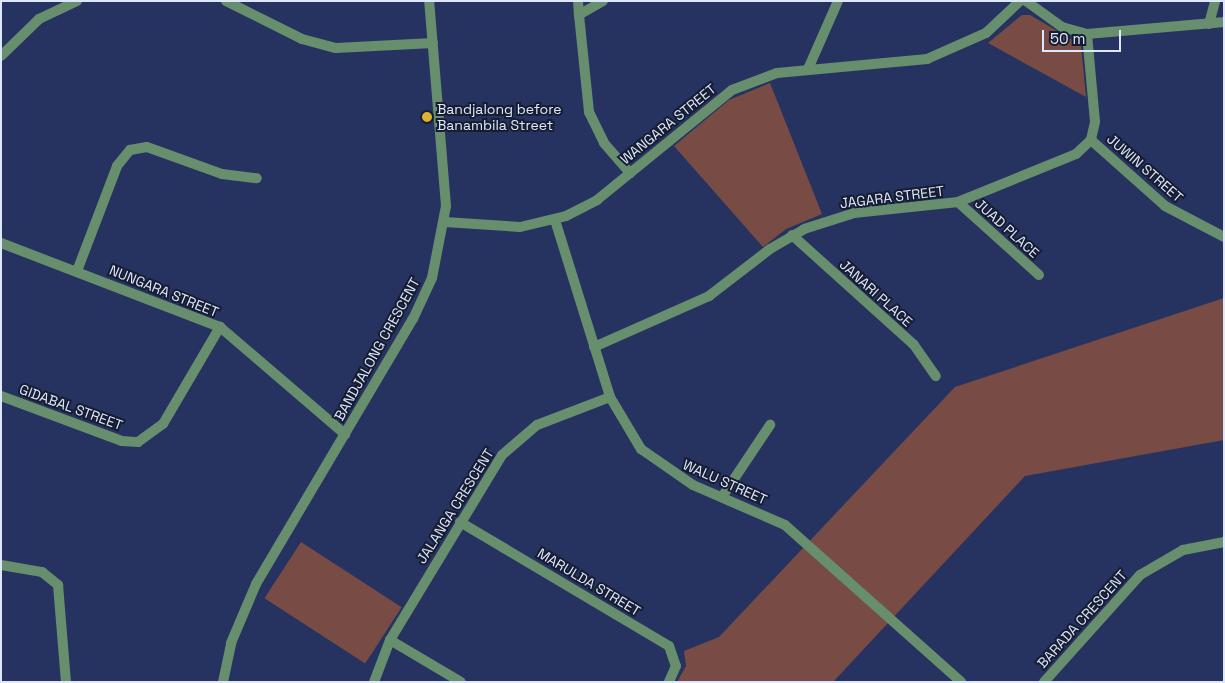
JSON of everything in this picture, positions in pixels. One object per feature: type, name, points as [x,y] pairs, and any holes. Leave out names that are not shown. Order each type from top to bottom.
[{"type":"street","points":[[3,51],[39,19],[77,1]]},
{"type":"street","points":[[226,1],[302,39],[336,48],[433,43]]},
{"type":"street","name":"BANDJALONG CRESCENT","points":[[223,682],[241,613],[426,292],[445,222],[429,1]]},
{"type":"street","points":[[578,1],[589,112],[604,143],[630,173]]},
{"type":"street","points":[[579,15],[603,1]]},
{"type":"street","points":[[808,70],[838,1]]},
{"type":"street","name":"WANGARA STREET","points":[[445,222],[498,227],[555,220],[597,200],[722,96],[754,80],[808,70],[902,63],[952,51],[986,33],[1020,1]]},
{"type":"street","points":[[1026,1],[1062,27],[1087,34],[1224,22]]},
{"type":"street","points":[[1209,24],[1215,1]]},
{"type":"street","name":"JUWIN STREET","points":[[1087,34],[1095,122],[1092,140],[1165,206],[1224,237]]},
{"type":"street","name":"JAGARA STREET","points":[[594,346],[709,296],[792,235],[854,213],[958,202],[1076,154],[1092,140]]},
{"type":"street","points":[[77,271],[117,166],[130,150],[147,147],[222,174],[257,178]]},
{"type":"street","name":"JUAD PLACE","points":[[958,202],[1038,275]]},
{"type":"street","name":"WALU STREET","points":[[555,220],[610,397],[626,430],[650,458],[670,473],[774,518],[806,540],[961,682]]},
{"type":"street","name":"JANARI PLACE","points":[[792,235],[914,345],[936,376]]},
{"type":"street","name":"NUNGARA STREET","points":[[1,242],[220,328],[345,434]]},
{"type":"street","name":"GIDABAL STREET","points":[[1,396],[122,441],[138,442],[162,424],[220,328]]},
{"type":"street","name":"JALANGA CRESCENT","points":[[374,682],[390,640],[497,462],[518,439],[559,414],[610,397]]},
{"type":"street","points":[[722,497],[770,425]]},
{"type":"street","name":"MARULDA STREET","points":[[460,522],[669,646],[676,666],[669,682]]},
{"type":"street","name":"BARADA CRESCENT","points":[[1045,681],[1140,575],[1183,550],[1224,542]]},
{"type":"street","points":[[1,565],[42,572],[58,585],[66,682]]},
{"type":"street","points":[[390,640],[461,682]]},
{"type":"shaded area","points":[[1022,15],[1030,15],[1081,45],[1086,97],[988,43]]},
{"type":"shaded area","points":[[770,83],[822,214],[786,229],[763,247],[674,146],[729,100]]},
{"type":"shaded area","points":[[1224,298],[1224,440],[1025,476],[833,682],[677,682],[686,666],[684,651],[719,637],[955,387]]},
{"type":"shaded area","points":[[301,542],[402,607],[365,664],[265,598]]},
{"type":"place","name":"Bandjalong before Banambila Street","points":[[427,117]]}]
